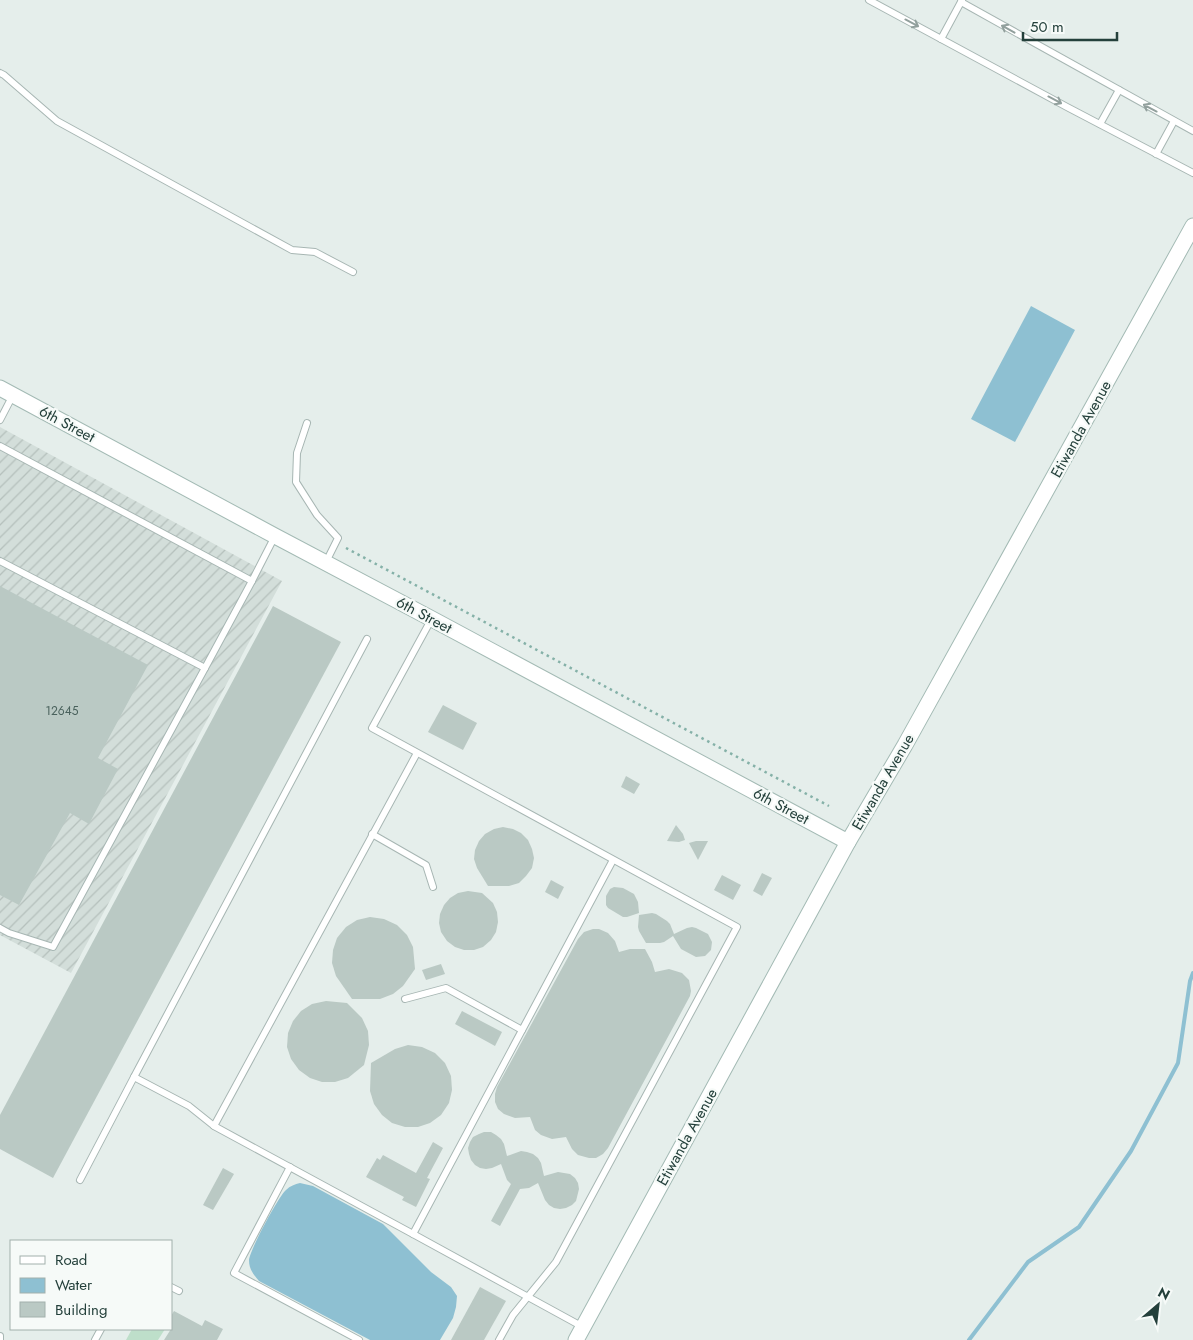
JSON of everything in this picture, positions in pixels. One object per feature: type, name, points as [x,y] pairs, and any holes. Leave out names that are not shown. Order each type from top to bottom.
[{"type":"main road","name":"Etiwanda Avenue","points":[[580,1334],[848,842],[905,745],[1193,226]]},
{"type":"main road","name":"6th Street","points":[[7,391],[848,842]]},
{"type":"lane","points":[[869,0],[1193,173]]},
{"type":"lane","points":[[941,39],[961,1],[1193,131]]},
{"type":"lane","points":[[0,73],[57,121],[292,250],[315,252],[353,272]]},
{"type":"lane","points":[[1100,124],[1119,90]]},
{"type":"lane","points":[[1156,154],[1174,120]]},
{"type":"lane","points":[[0,420],[7,391]]},
{"type":"lane","points":[[307,423],[297,453],[296,482],[317,515],[338,538],[325,563]]},
{"type":"lane","points":[[0,446],[252,581]]},
{"type":"lane","points":[[0,928],[9,933],[53,947],[275,536]]},
{"type":"lane","points":[[0,561],[205,668]]},
{"type":"lane","points":[[432,619],[372,728],[737,927],[556,1262],[513,1315],[499,1340]]},
{"type":"lane","points":[[80,1180],[367,639]]},
{"type":"lane","points":[[214,1126],[417,752]]},
{"type":"lane","points":[[372,834],[426,865],[433,887]]},
{"type":"lane","points":[[413,1234],[613,860]]},
{"type":"lane","points":[[405,998],[446,988],[522,1030]]},
{"type":"lane","points":[[134,1077],[189,1106],[214,1126],[528,1296],[580,1334]]},
{"type":"lane","points":[[290,1167],[234,1273],[359,1340]]},
{"type":"lane","points":[[172,1288],[179,1291]]},
{"type":"path","points":[[346,548],[829,806]]},
{"type":"shaded area","points":[[0,427],[282,581],[71,973],[0,935]]},
{"type":"green space","points":[[131,1330],[164,1330],[158,1340],[126,1340]]},
{"type":"water","points":[[1031,306],[1075,330],[1015,442],[971,419]]},
{"type":"water","points":[[300,1183],[313,1186],[383,1224],[431,1272],[451,1287],[457,1296],[456,1307],[453,1318],[440,1340],[370,1340],[259,1281],[249,1263],[254,1246],[282,1195],[289,1187]]},
{"type":"building","points":[[0,586],[148,665],[98,758],[118,769],[89,824],[70,813],[19,905],[0,895]]},
{"type":"building","points":[[273,606],[341,642],[53,1178],[0,1149],[0,1115]]},
{"type":"building","points":[[443,705],[477,723],[463,750],[428,732]]},
{"type":"building","points":[[626,776],[640,784],[634,794],[621,787]]},
{"type":"building","points":[[676,825],[685,840],[679,842],[667,841]]},
{"type":"building","points":[[503,827],[521,833],[528,840],[534,858],[532,868],[519,883],[509,886],[488,886],[477,868],[474,859],[475,850],[485,834]]},
{"type":"building","points":[[708,841],[698,860],[689,843]]},
{"type":"building","points":[[762,873],[772,878],[762,896],[753,891]]},
{"type":"building","points":[[722,875],[741,885],[733,900],[714,890]]},
{"type":"building","points":[[551,880],[564,887],[558,899],[545,892]]},
{"type":"building","points":[[614,887],[623,888],[634,894],[638,902],[639,913],[623,917],[608,908],[606,896],[610,889]]},
{"type":"building","points":[[468,891],[482,893],[493,903],[497,912],[496,932],[483,947],[474,950],[464,950],[455,947],[447,941],[441,932],[439,923],[440,914],[450,898],[458,893]]},
{"type":"building","points":[[652,913],[667,921],[674,934],[692,927],[708,934],[712,942],[711,950],[705,956],[696,957],[681,949],[673,936],[664,942],[646,943],[638,927],[639,915]]},
{"type":"building","points":[[370,917],[384,919],[397,925],[407,935],[413,947],[415,969],[403,986],[393,994],[380,999],[352,999],[336,976],[332,963],[333,950],[337,938],[346,927],[357,920]]},
{"type":"building","points":[[599,929],[608,933],[615,941],[619,952],[630,949],[645,949],[655,972],[669,969],[682,973],[689,980],[691,991],[608,1148],[596,1158],[589,1158],[578,1155],[572,1149],[566,1137],[552,1139],[541,1135],[535,1130],[530,1117],[515,1118],[504,1114],[498,1109],[495,1102],[495,1094],[497,1087],[578,939],[584,932]]},
{"type":"building","points":[[441,964],[445,974],[426,980],[422,970]]},
{"type":"building","points":[[326,1001],[347,1003],[362,1018],[368,1031],[369,1045],[364,1065],[348,1078],[335,1082],[322,1082],[310,1078],[299,1070],[291,1059],[287,1047],[288,1033],[293,1021],[301,1011],[312,1004]]},
{"type":"building","points":[[462,1011],[502,1032],[495,1046],[455,1024]]},
{"type":"building","points":[[408,1045],[422,1047],[435,1053],[445,1063],[451,1076],[452,1090],[449,1103],[441,1115],[430,1123],[418,1127],[405,1127],[392,1123],[382,1115],[374,1104],[370,1091],[371,1063],[395,1049]]},
{"type":"building","points":[[484,1132],[491,1132],[501,1139],[507,1156],[521,1151],[533,1154],[541,1163],[544,1176],[558,1172],[570,1174],[578,1183],[579,1189],[576,1201],[566,1208],[554,1208],[545,1200],[538,1183],[529,1188],[520,1189],[500,1226],[491,1221],[511,1184],[507,1180],[501,1164],[486,1169],[475,1165],[471,1160],[468,1148],[470,1142],[473,1137]]},
{"type":"building","points":[[433,1142],[443,1148],[427,1178],[430,1179],[416,1207],[402,1200],[404,1197],[366,1177],[377,1158],[380,1160],[383,1155],[416,1173]]},
{"type":"building","points":[[223,1168],[234,1174],[213,1210],[203,1205]]},
{"type":"building","points":[[480,1287],[506,1301],[484,1340],[451,1340]]},
{"type":"building","points":[[174,1311],[202,1326],[205,1320],[223,1329],[217,1340],[164,1340],[172,1330],[172,1314]]},
{"type":"waterway","points":[[969,1340],[1028,1262],[1079,1227],[1131,1151],[1178,1063],[1190,981],[1193,973]]}]
